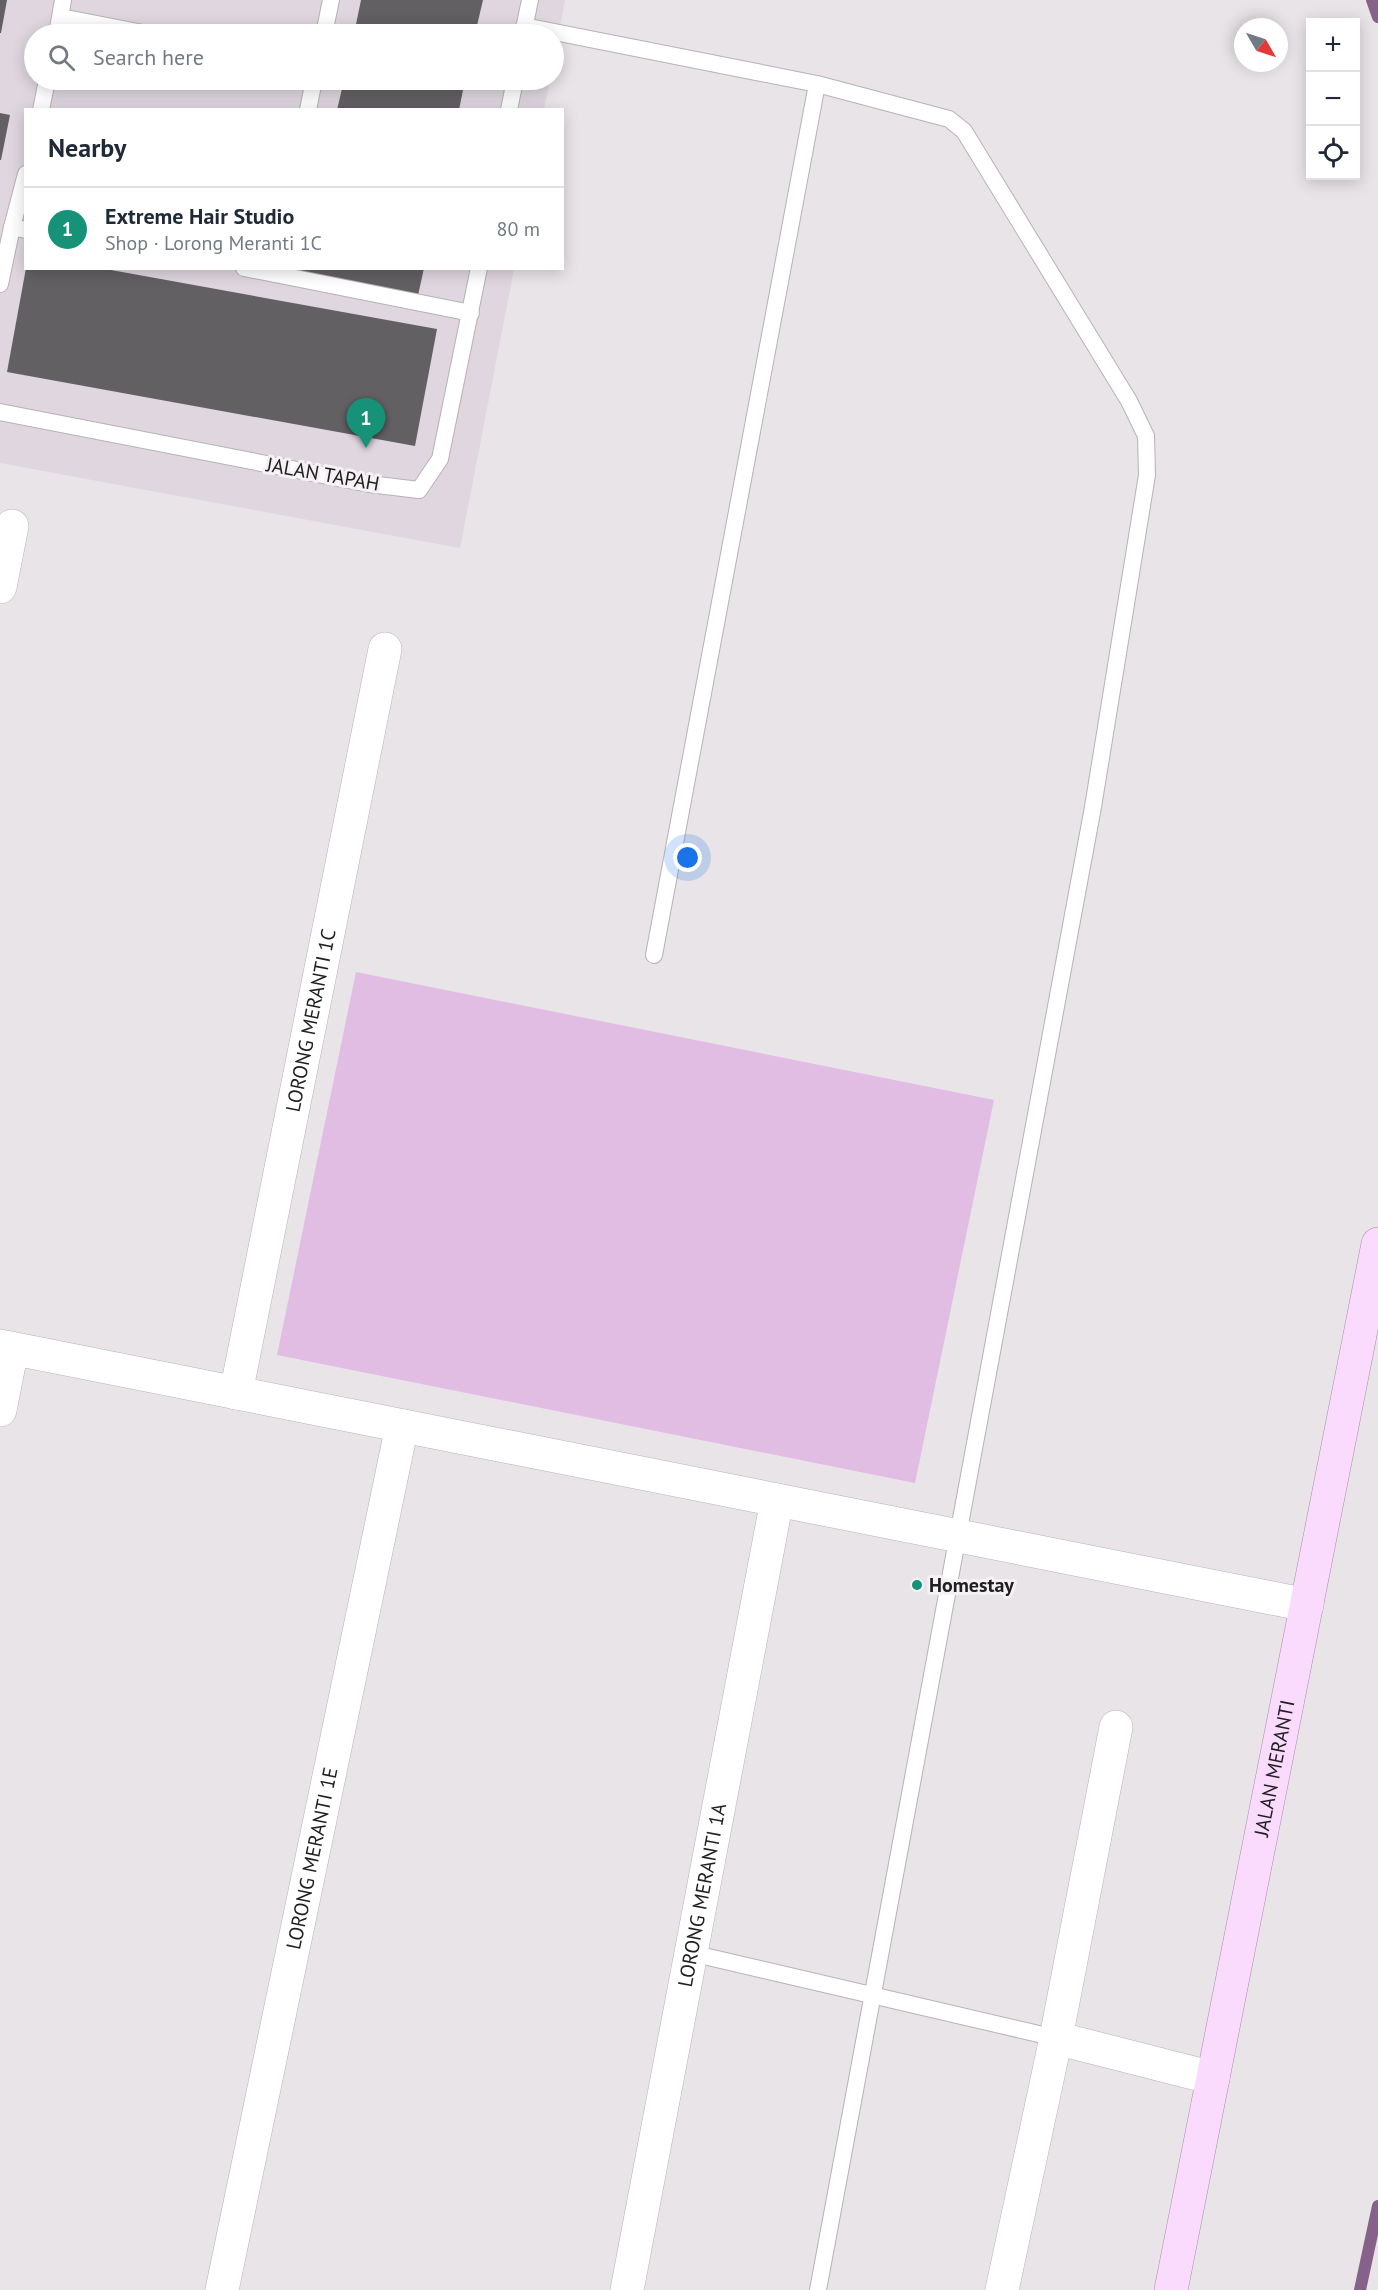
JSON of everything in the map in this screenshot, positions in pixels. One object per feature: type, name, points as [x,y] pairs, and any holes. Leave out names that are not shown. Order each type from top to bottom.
[{"type":"main road","name":"JALAN MERANTI","points":[[1171,2290],[1378,1244]]},
{"type":"street","points":[[0,587],[12,526]]},
{"type":"street","name":"LORONG MERANTI 1C","points":[[236,1393],[386,650]]},
{"type":"street","points":[[0,1410],[6,1347],[1307,1605]]},
{"type":"street","name":"LORONG MERANTI 1E","points":[[222,2290],[402,1426]]},
{"type":"street","name":"LORONG MERANTI 1A","points":[[627,2290],[777,1500]]},
{"type":"street","points":[[1002,2290],[1056,2038],[1116,1727]]},
{"type":"street","points":[[1056,2038],[1213,2078]]},
{"type":"lane","points":[[326,24],[332,0]]},
{"type":"lane","points":[[525,24],[530,0]]},
{"type":"lane","points":[[59,24],[62,8],[115,24]]},
{"type":"lane","points":[[564,37],[817,84],[949,119],[964,131],[1129,401],[1146,436],[1147,475],[1093,807],[818,2290]]},
{"type":"lane","points":[[654,954],[817,84]]},
{"type":"lane","points":[[40,108],[45,90]]},
{"type":"lane","points":[[308,108],[312,90]]},
{"type":"lane","points":[[509,108],[512,90]]},
{"type":"lane","points":[[0,284],[19,228],[24,189]]},
{"type":"lane","name":"JALAN TAPAH","points":[[0,412],[369,484],[419,490],[440,459],[479,270]]},
{"type":"lane","points":[[276,271],[471,313]]},
{"type":"lane","points":[[691,1953],[1056,2038]]},
{"type":"shaded area","points":[[0,0],[565,0],[561,24],[24,24],[24,90],[548,90],[544,108],[24,108],[24,270],[514,270],[460,548],[0,463]]},
{"type":"shaded area","points":[[356,972],[994,1100],[915,1483],[277,1355]]},
{"type":"building","points":[[0,0],[7,0],[1,33],[0,33]]},
{"type":"building","points":[[361,0],[483,0],[477,24],[356,24]]},
{"type":"building","points":[[342,90],[463,90],[459,108],[337,108]]},
{"type":"building","points":[[0,113],[10,115],[1,160],[0,160]]},
{"type":"building","points":[[26,270],[111,270],[437,329],[415,446],[7,372]]},
{"type":"building","points":[[301,270],[424,270],[417,300],[300,275]]},
{"type":"waterway","points":[[1372,0],[1378,17]]},
{"type":"waterway","points":[[1360,2290],[1378,2206]]},
{"type":"place","name":"Extreme Hair Studio","points":[[366,448]]},
{"type":"place","name":"Homestay","points":[[917,1585]]}]
